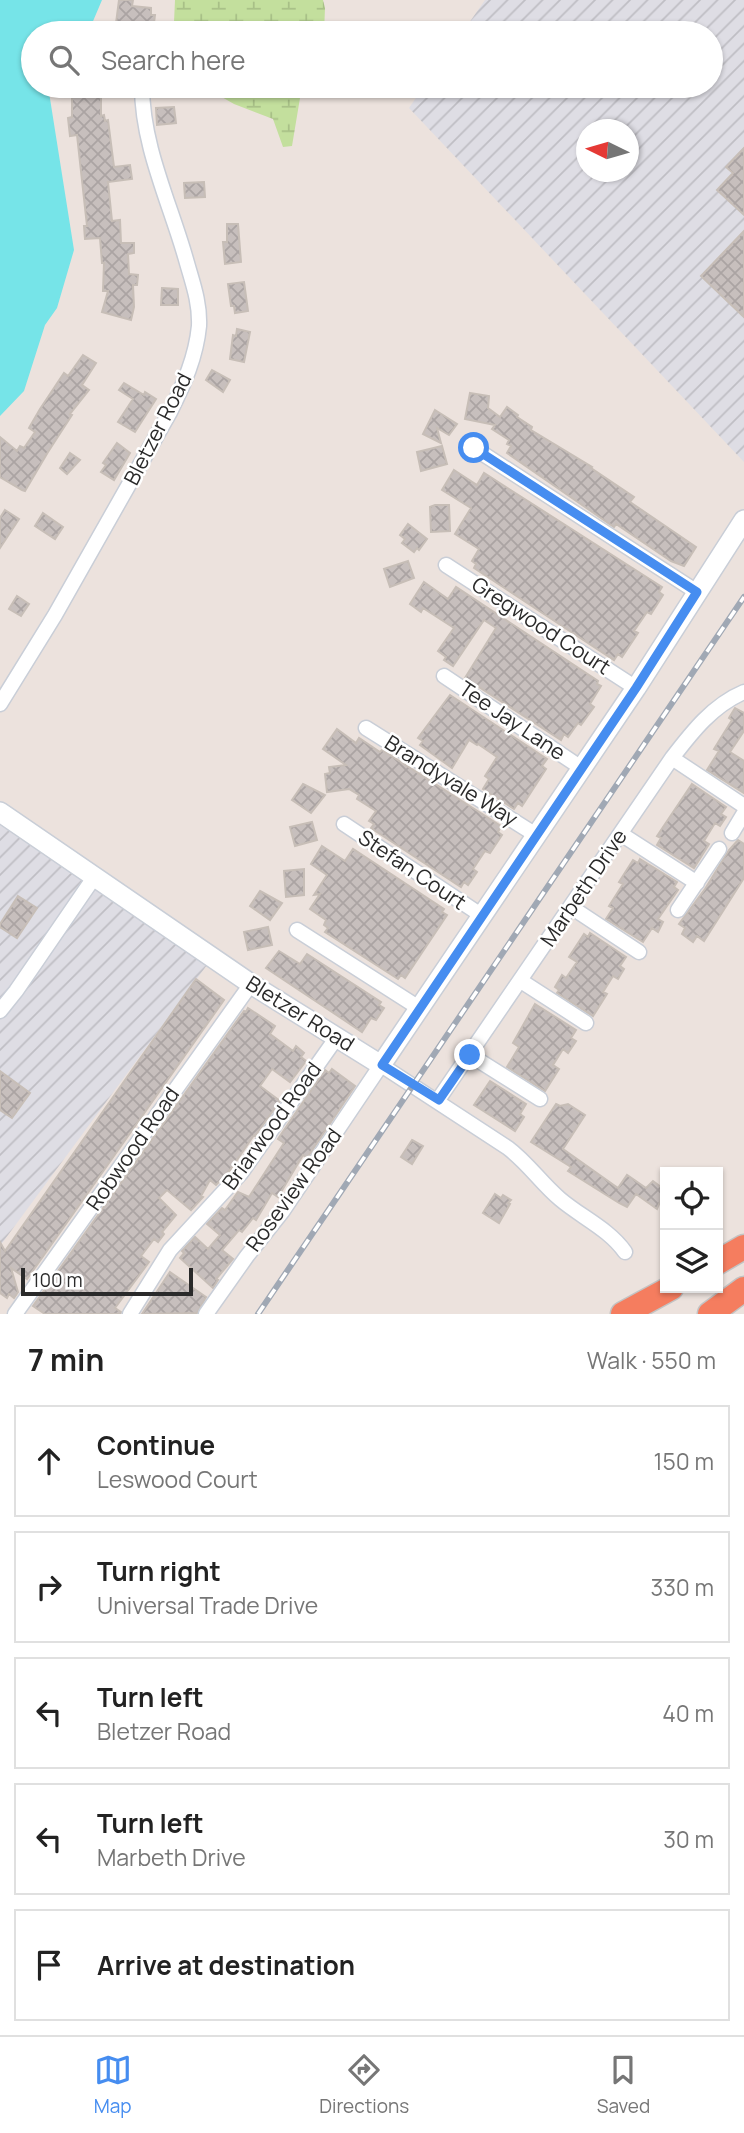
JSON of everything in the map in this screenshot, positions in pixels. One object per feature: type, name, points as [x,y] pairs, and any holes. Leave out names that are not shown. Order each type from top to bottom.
[{"type":"highway","points":[[723,1259],[744,1247]]},
{"type":"highway","points":[[710,1314],[744,1289]]},
{"type":"highway","points":[[624,1314],[662,1293]]},
{"type":"street","name":"Bletzer Road","points":[[0,704],[62,604],[170,412],[183,385],[197,342],[199,323],[196,288],[154,157],[143,98]]},
{"type":"street","points":[[474,448],[697,592]]},
{"type":"street","points":[[382,1065],[580,767],[636,688],[744,520]]},
{"type":"street","name":"Gregwood Court","points":[[446,565],[636,688]]},
{"type":"street","name":"Tee Jay Lane","points":[[444,676],[580,767]]},
{"type":"street","name":"Marbeth Drive","points":[[439,1100],[672,758],[705,719],[728,700],[744,692]]},
{"type":"street","name":"Brandyvale Way","points":[[366,728],[536,835]]},
{"type":"street","points":[[672,758],[744,806]]},
{"type":"street","name":"Bletzer Road","points":[[0,812],[251,984],[439,1100],[526,1162],[553,1192],[576,1212],[617,1240],[625,1252]]},
{"type":"street","points":[[732,833],[744,813]]},
{"type":"street","name":"Stefan Court","points":[[344,824],[481,915]]},
{"type":"street","points":[[621,834],[697,883]]},
{"type":"street","points":[[678,911],[719,849]]},
{"type":"street","points":[[0,1012],[96,876]]},
{"type":"street","points":[[571,907],[639,951]]},
{"type":"street","points":[[297,930],[419,1008]]},
{"type":"street","points":[[521,981],[586,1023]]},
{"type":"street","name":"Robwood Road","points":[[16,1314],[251,984]]},
{"type":"street","name":"Briarwood Road","points":[[130,1314],[170,1250],[241,1173],[337,1037]]},
{"type":"street","points":[[470,1055],[540,1099]]},
{"type":"street","name":"Roseview Road","points":[[206,1314],[282,1212],[382,1065]]},
{"type":"shaded area","points":[[485,0],[744,0],[744,462],[409,108],[416,98],[723,98],[723,21],[470,21]]},
{"type":"shaded area","points":[[0,825],[207,965],[0,1246]]},
{"type":"green space","points":[[175,0],[323,0],[325,8],[324,21],[174,21]]},
{"type":"green space","points":[[224,98],[300,98],[292,146],[283,147],[273,119]]},
{"type":"water","points":[[0,0],[102,0],[93,21],[21,21],[21,98],[50,98],[74,250],[57,308],[45,325],[24,391],[0,416]]},
{"type":"building","points":[[119,0],[133,0],[132,6],[151,8],[151,15],[155,15],[154,21],[116,21]]},
{"type":"building","points":[[72,98],[101,98],[101,116],[104,115],[105,121],[108,120],[114,167],[130,165],[132,179],[108,182],[112,221],[120,220],[121,243],[134,243],[134,253],[128,254],[129,274],[138,275],[137,285],[133,285],[134,307],[131,320],[102,312],[108,291],[103,291],[104,263],[100,238],[85,239],[84,226],[87,226],[77,135],[70,136],[68,118],[72,117]]},
{"type":"building","points":[[174,107],[176,123],[157,125],[156,108]]},
{"type":"building","points":[[744,148],[744,215],[717,190],[733,173],[726,167]]},
{"type":"building","points":[[204,182],[205,197],[185,198],[184,183]]},
{"type":"building","points":[[227,224],[238,224],[241,262],[225,264],[223,242],[227,242]]},
{"type":"building","points":[[744,231],[744,317],[701,276]]},
{"type":"building","points":[[244,282],[248,311],[235,313],[234,306],[231,306],[228,284]]},
{"type":"building","points":[[162,288],[178,289],[178,305],[161,305]]},
{"type":"building","points":[[237,329],[250,332],[244,362],[230,359],[233,335],[236,336]]},
{"type":"building","points":[[83,355],[96,363],[82,385],[89,390],[70,414],[72,415],[25,491],[22,490],[0,477],[0,437],[17,451],[20,446],[24,448],[35,432],[29,428],[40,409],[64,373],[68,376]]},
{"type":"building","points":[[212,370],[230,380],[223,392],[206,380]]},
{"type":"building","points":[[124,383],[156,399],[135,432],[118,422],[133,399],[119,390]]},
{"type":"building","points":[[470,393],[489,396],[488,408],[500,417],[507,407],[532,427],[531,430],[592,467],[634,497],[630,502],[696,547],[684,566],[671,561],[616,524],[614,527],[507,453],[511,446],[507,444],[509,440],[492,429],[495,425],[465,419]]},
{"type":"building","points":[[435,410],[457,424],[449,435],[437,428],[441,443],[423,434]]},
{"type":"building","points":[[117,443],[130,453],[114,480],[101,472],[106,465],[103,463]]},
{"type":"building","points":[[442,446],[447,464],[421,471],[417,452]]},
{"type":"building","points":[[70,453],[80,460],[67,474],[60,468]]},
{"type":"building","points":[[454,470],[477,485],[484,473],[662,587],[659,592],[663,595],[651,614],[647,612],[634,631],[638,633],[622,657],[618,654],[614,660],[474,568],[476,564],[472,561],[479,549],[455,534],[471,508],[442,490]]},
{"type":"building","points":[[449,505],[450,531],[431,532],[430,507]]},
{"type":"building","points":[[5,510],[19,519],[0,548],[0,518]]},
{"type":"building","points":[[43,513],[63,527],[55,539],[35,526]]},
{"type":"building","points":[[408,524],[427,539],[419,550],[417,548],[414,552],[402,543],[405,539],[400,535]]},
{"type":"building","points":[[408,561],[414,578],[390,587],[384,569]]},
{"type":"building","points":[[424,582],[448,599],[456,587],[598,681],[597,684],[601,686],[590,704],[594,707],[581,725],[578,723],[568,737],[564,734],[561,740],[465,678],[496,628],[484,620],[453,666],[444,660],[446,657],[438,651],[454,628],[423,608],[421,612],[410,604]]},
{"type":"building","points":[[17,596],[29,604],[21,616],[9,609]]},
{"type":"building","points":[[450,695],[547,759],[542,766],[546,769],[522,806],[518,803],[514,809],[483,789],[489,779],[485,776],[497,757],[478,744],[469,740],[452,768],[420,745],[423,741],[418,738]]},
{"type":"building","points":[[735,708],[744,713],[744,731],[730,752],[744,761],[744,793],[707,770],[719,751],[714,749],[732,720],[729,718]]},
{"type":"building","points":[[337,729],[356,743],[359,738],[380,752],[382,750],[501,826],[498,832],[502,835],[490,853],[485,851],[473,869],[477,872],[468,885],[464,882],[461,887],[371,828],[374,824],[369,821],[376,811],[357,799],[359,795],[349,789],[327,792],[325,774],[330,773],[329,767],[346,765],[323,749]]},
{"type":"building","points":[[303,784],[325,795],[311,813],[292,800]]},
{"type":"building","points":[[692,784],[726,807],[721,814],[726,817],[720,826],[715,823],[704,841],[709,844],[694,868],[657,845],[661,838],[657,836]]},
{"type":"building","points":[[312,822],[317,840],[295,846],[290,827]]},
{"type":"building","points":[[738,840],[744,844],[744,878],[704,941],[697,936],[693,942],[682,934],[685,928],[679,924]]},
{"type":"building","points":[[322,846],[345,861],[353,849],[444,909],[442,912],[447,915],[405,978],[401,975],[398,979],[325,932],[328,928],[324,925],[326,920],[310,909],[320,894],[314,895],[327,875],[311,864]]},
{"type":"building","points":[[640,859],[677,882],[674,887],[678,890],[658,919],[663,922],[658,932],[652,928],[643,942],[606,919],[613,908],[609,906],[623,884],[619,882],[633,860],[638,863]]},
{"type":"building","points":[[304,869],[304,895],[286,897],[284,871]]},
{"type":"building","points":[[260,891],[282,903],[270,920],[250,906]]},
{"type":"building","points":[[18,896],[37,908],[17,938],[0,927],[0,924]]},
{"type":"building","points":[[268,927],[272,945],[248,950],[244,932]]},
{"type":"building","points":[[590,933],[626,957],[620,966],[624,969],[618,979],[613,976],[603,992],[607,994],[593,1016],[557,993],[559,990],[555,987],[562,975],[566,978],[577,962],[569,957],[584,934],[588,937]]},
{"type":"building","points":[[279,951],[300,964],[307,954],[381,1002],[379,1005],[384,1008],[376,1020],[371,1018],[362,1032],[266,968]]},
{"type":"building","points":[[196,979],[224,1000],[27,1279],[11,1268],[18,1292],[14,1298],[9,1294],[7,1298],[0,1293],[0,1242],[5,1251]]},
{"type":"building","points":[[535,1004],[576,1030],[571,1038],[576,1041],[568,1053],[563,1049],[553,1065],[559,1069],[545,1091],[507,1067],[519,1047],[513,1043]]},
{"type":"building","points":[[248,1008],[275,1026],[270,1034],[293,1051],[296,1046],[304,1053],[301,1057],[306,1061],[290,1082],[272,1069],[260,1086],[280,1101],[255,1136],[216,1185],[210,1180],[201,1196],[203,1197],[191,1210],[167,1190],[159,1198],[176,1215],[162,1232],[164,1234],[158,1242],[154,1239],[141,1256],[149,1262],[115,1308],[120,1314],[45,1314],[33,1306],[244,1011]]},
{"type":"building","points":[[332,1069],[355,1086],[307,1158],[303,1155],[278,1197],[272,1193],[256,1220],[253,1218],[242,1232],[239,1230],[222,1250],[233,1259],[216,1279],[218,1280],[213,1288],[180,1258],[184,1253],[182,1251],[195,1237],[208,1249],[220,1235],[207,1224],[222,1208],[225,1210],[238,1192],[249,1197],[284,1143],[278,1139],[325,1070],[329,1073]]},
{"type":"building","points":[[0,1071],[30,1093],[12,1118],[0,1110]]},
{"type":"building","points":[[490,1081],[526,1104],[520,1114],[524,1117],[515,1131],[474,1105]]},
{"type":"building","points":[[556,1104],[568,1104],[585,1115],[563,1149],[618,1188],[627,1175],[646,1188],[653,1181],[660,1186],[657,1209],[636,1194],[627,1207],[619,1203],[568,1171],[571,1167],[531,1142]]},
{"type":"building","points":[[412,1140],[423,1146],[412,1164],[401,1157]]},
{"type":"building","points":[[495,1194],[511,1200],[499,1223],[483,1213]]},
{"type":"building","points":[[170,1272],[206,1297],[197,1313],[142,1314]]},
{"type":"railway","points":[[258,1314],[744,597]]},
{"type":"route","points":[[470,1055],[439,1100],[382,1065],[580,767],[636,688],[697,592],[474,448]]}]
